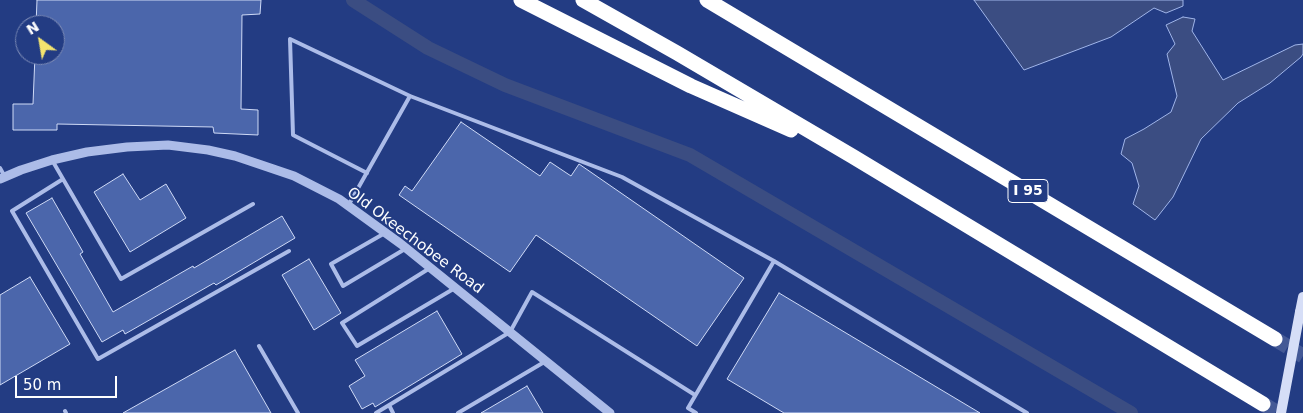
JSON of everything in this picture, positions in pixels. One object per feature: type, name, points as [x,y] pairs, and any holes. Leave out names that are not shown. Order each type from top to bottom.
[{"type":"highway","points":[[521,0],[691,86],[852,156]]},
{"type":"highway","points":[[584,0],[852,156],[1263,404]]},
{"type":"highway","name":"I 95","points":[[707,0],[1275,339]]},
{"type":"main road","points":[[1281,413],[1303,297]]},
{"type":"street","name":"Old Okeechobee Road","points":[[2,178],[52,160],[87,152],[127,147],[168,145],[208,150],[235,156],[294,176],[339,200],[406,248],[546,361],[604,412]]},
{"type":"lane","points":[[367,173],[293,135],[290,39],[410,96],[622,177],[774,261],[1027,413]]},
{"type":"lane","points":[[348,206],[410,96]]},
{"type":"lane","points":[[52,160],[121,280],[253,204]]},
{"type":"lane","points":[[0,168],[2,178]]},
{"type":"lane","points":[[63,179],[12,211],[98,359],[289,251]]},
{"type":"lane","points":[[385,233],[331,264],[343,286],[406,248]]},
{"type":"lane","points":[[685,413],[774,261]]},
{"type":"lane","points":[[430,268],[342,323],[357,346],[455,288]]},
{"type":"lane","points":[[376,413],[510,332],[532,292],[695,395]]},
{"type":"lane","points":[[259,346],[298,413]]},
{"type":"lane","points":[[458,413],[546,361]]},
{"type":"lane","points":[[388,406],[393,413]]},
{"type":"lane","points":[[688,408],[696,413]]},
{"type":"water","points":[[974,0],[1183,0],[1183,6],[1166,13],[1154,8],[1111,37],[1024,70]]},
{"type":"water","points":[[1183,17],[1195,19],[1192,31],[1223,80],[1295,45],[1303,44],[1303,54],[1270,83],[1238,103],[1201,139],[1173,197],[1155,220],[1133,204],[1139,186],[1132,163],[1121,154],[1125,139],[1171,112],[1177,96],[1167,54],[1175,44],[1166,25]]},
{"type":"building","points":[[37,0],[261,0],[260,14],[242,15],[241,109],[258,110],[258,135],[214,133],[213,127],[57,124],[57,130],[13,130],[13,104],[33,104],[35,65],[65,65],[65,15],[36,15]]},
{"type":"building","points":[[461,122],[540,176],[550,162],[571,176],[579,164],[744,278],[697,346],[536,235],[510,272],[399,195],[405,186],[412,191]]},
{"type":"building","points":[[123,174],[140,200],[166,184],[186,218],[130,252],[94,192]]},
{"type":"building","points":[[52,198],[83,252],[80,254],[113,312],[193,266],[194,268],[282,216],[295,238],[216,285],[214,283],[125,334],[123,330],[102,342],[26,213]]},
{"type":"building","points":[[309,259],[341,313],[314,330],[282,275]]},
{"type":"building","points":[[30,277],[70,344],[0,385],[0,295]]},
{"type":"building","points":[[779,293],[980,413],[784,413],[727,379]]},
{"type":"building","points":[[437,311],[462,354],[375,407],[373,403],[362,409],[349,386],[365,376],[355,360]]},
{"type":"building","points":[[235,350],[271,413],[123,413]]},
{"type":"building","points":[[527,386],[543,413],[481,413]]},
{"type":"waterway","points":[[353,0],[428,48],[505,85],[690,155],[1131,413]]},
{"type":"tunnel","points":[[1275,339],[1303,356]]},
{"type":"tunnel","points":[[1263,404],[1278,413]]}]
